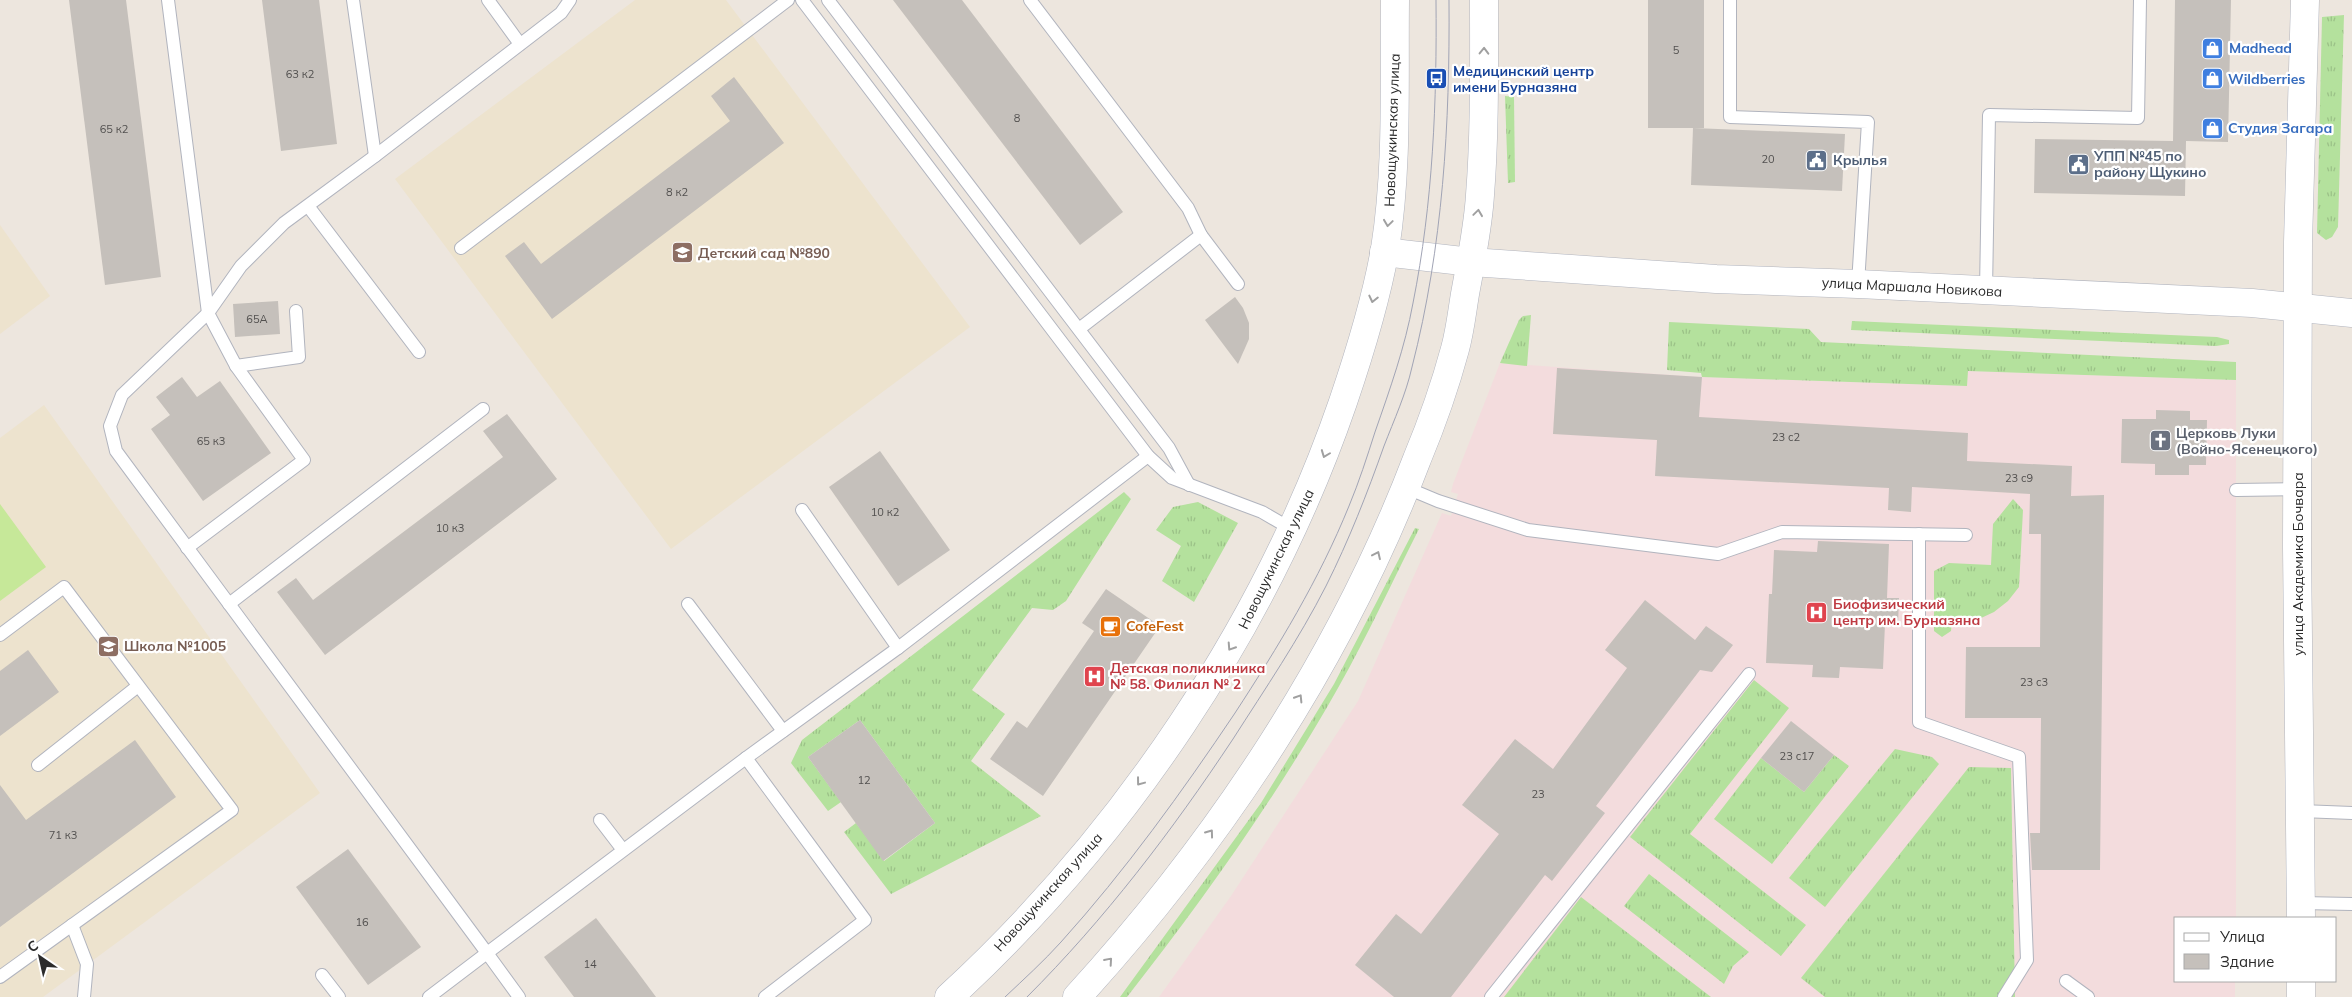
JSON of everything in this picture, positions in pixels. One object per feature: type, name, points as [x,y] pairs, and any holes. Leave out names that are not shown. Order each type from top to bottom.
[{"type":"main road","name":"Новощукинская улица","points":[[949,997],[1024,922],[1123,805],[1166,748],[1237,638],[1293,530],[1326,452],[1362,346],[1384,252],[1392,194],[1395,0]]},
{"type":"main road","points":[[1077,997],[1157,905],[1245,785],[1316,672],[1353,605],[1406,488],[1434,416],[1456,346],[1471,262],[1480,194],[1484,0]]},
{"type":"main road","name":"улица Академика Бочвара","points":[[2301,911],[2298,242],[2304,0]]},
{"type":"main road","name":"улица Маршала Новикова","points":[[1384,252],[1471,262],[1716,280],[1858,284],[2252,303],[2352,313]]},
{"type":"main road","points":[[2301,982],[2301,997]]},
{"type":"lane","points":[[168,0],[208,313],[236,366],[304,460],[187,548]]},
{"type":"lane","points":[[353,0],[375,156]]},
{"type":"lane","points":[[488,0],[520,44]]},
{"type":"lane","points":[[519,997],[116,451],[110,426],[122,395],[208,313],[241,266],[284,223],[375,156],[561,13],[570,0]]},
{"type":"lane","points":[[461,248],[788,0]]},
{"type":"lane","points":[[802,0],[1148,456],[1172,478],[1262,512],[1293,530]]},
{"type":"lane","points":[[828,0],[1169,448],[1189,484]]},
{"type":"lane","points":[[1030,0],[1188,208],[1201,235],[1238,284]]},
{"type":"lane","points":[[1730,0],[1730,117],[1868,122],[1858,284]]},
{"type":"lane","points":[[1986,290],[1990,115],[2138,118],[2140,0]]},
{"type":"lane","points":[[308,206],[418,352]]},
{"type":"lane","points":[[1078,329],[1201,235]]},
{"type":"lane","points":[[236,366],[299,357],[296,311]]},
{"type":"lane","points":[[229,604],[483,409]]},
{"type":"lane","points":[[430,997],[622,850],[898,648],[1148,456]]},
{"type":"lane","points":[[1406,488],[1438,501],[1528,530],[1718,554],[1782,532],[1966,535]]},
{"type":"lane","points":[[2236,490],[2298,489]]},
{"type":"lane","points":[[802,510],[898,648]]},
{"type":"lane","points":[[1919,534],[1918,722],[2019,757],[2028,960],[2004,997]]},
{"type":"lane","points":[[0,634],[64,587],[232,810],[0,977]]},
{"type":"lane","points":[[688,604],[783,731]]},
{"type":"lane","points":[[1491,997],[1749,674]]},
{"type":"lane","points":[[38,765],[138,686]]},
{"type":"lane","points":[[746,758],[866,920],[764,997]]},
{"type":"lane","points":[[2301,811],[2352,813]]},
{"type":"lane","points":[[600,820],[622,850]]},
{"type":"lane","points":[[2301,911],[2352,904]]},
{"type":"lane","points":[[72,925],[87,964],[84,997]]},
{"type":"lane","points":[[322,975],[340,997]]},
{"type":"lane","points":[[2066,981],[2088,997]]},
{"type":"shaded area","name":"Детский сад №890","points":[[635,0],[726,0],[970,327],[671,549],[395,179]]},
{"type":"shaded area","points":[[0,225],[50,296],[0,334]]},
{"type":"shaded area","name":"Биофизический центр им. Бурназяна","points":[[1500,363],[1702,377],[1967,386],[1968,371],[2236,380],[2236,917],[2174,917],[2174,982],[2235,982],[2235,997],[1159,997],[1231,896],[1358,701],[1442,513],[1451,516],[1458,494],[1451,492]]},
{"type":"shaded area","name":"Школа №1005","points":[[44,405],[320,793],[43,997],[0,997],[0,438]]},
{"type":"green space","points":[[2344,15],[2338,227],[2332,237],[2326,240],[2317,233],[2322,17]]},
{"type":"green space","points":[[1505,96],[1514,97],[1515,182],[1508,183]]},
{"type":"green space","points":[[1531,315],[1527,366],[1500,363],[1519,320],[1523,316]]},
{"type":"green space","points":[[1852,321],[2217,337],[2229,340],[2229,344],[2216,346],[1851,330]]},
{"type":"green space","points":[[1669,322],[1809,329],[1821,342],[2236,362],[2236,380],[1968,371],[1967,386],[1702,377],[1701,373],[1667,370]]},
{"type":"green space","points":[[1124,492],[1131,499],[1066,601],[1053,610],[1032,608],[972,690],[1005,714],[971,761],[1041,816],[891,894],[844,832],[856,823],[884,861],[935,823],[860,720],[808,757],[841,802],[828,811],[791,763],[802,740]]},
{"type":"green space","points":[[2013,499],[2023,510],[2019,587],[2008,601],[1994,612],[1979,619],[1952,620],[1951,631],[1942,637],[1934,631],[1934,571],[1949,563],[1991,565],[1993,524]]},
{"type":"green space","points":[[1198,502],[1238,523],[1194,602],[1162,581],[1181,546],[1156,530],[1173,507]]},
{"type":"green space","points":[[0,504],[46,567],[0,601]]},
{"type":"green space","points":[[1415,528],[1419,529],[1359,649],[1315,728],[1290,768],[1239,846],[1184,923],[1127,997],[1120,997],[1261,803],[1334,684]]},
{"type":"green space","points":[[1754,680],[1789,708],[1690,834],[1806,925],[1781,956],[1630,837]]},
{"type":"green space","points":[[1895,749],[1932,757],[1939,764],[1825,907],[1789,878]]},
{"type":"green space","points":[[1834,755],[1849,766],[1772,864],[1714,819],[1761,758],[1804,792]]},
{"type":"green space","points":[[1969,767],[2011,768],[2015,997],[1825,997],[1801,978]]},
{"type":"green space","points":[[1649,874],[1749,952],[1733,966],[1724,984],[1624,906]]},
{"type":"green space","points":[[1581,897],[1711,997],[1504,997]]},
{"type":"building","points":[[69,0],[126,0],[161,277],[105,285]]},
{"type":"building","points":[[262,0],[319,0],[337,144],[281,151]]},
{"type":"building","points":[[893,0],[962,0],[1123,212],[1080,245]]},
{"type":"building","points":[[1648,0],[1704,0],[1704,128],[1648,128]]},
{"type":"building","points":[[2175,0],[2231,0],[2228,142],[2186,141],[2185,196],[2034,193],[2035,139],[2173,141]]},
{"type":"building","points":[[734,77],[784,143],[552,319],[505,256],[524,242],[541,264],[730,121],[711,96]]},
{"type":"building","points":[[1693,128],[1845,134],[1842,191],[1691,185]]},
{"type":"building","points":[[1235,297],[1243,308],[1249,323],[1249,339],[1238,364],[1205,320]]},
{"type":"building","points":[[278,301],[280,334],[235,337],[233,304]]},
{"type":"building","points":[[1557,368],[1702,377],[1699,417],[1968,433],[1967,461],[2072,466],[2071,496],[2104,495],[2100,870],[2032,870],[2030,833],[2040,833],[2041,718],[1965,718],[1966,647],[2040,647],[2041,534],[2029,534],[2030,494],[1912,487],[1911,512],[1888,510],[1889,488],[1655,476],[1657,440],[1553,434]]},
{"type":"building","points":[[182,377],[197,397],[220,381],[271,453],[203,501],[151,429],[170,415],[156,397]]},
{"type":"building","name":"Церковь Луки (Войно-Ясенецкого)","points":[[2156,410],[2190,411],[2190,420],[2207,420],[2206,465],[2189,465],[2189,475],[2155,475],[2155,464],[2121,463],[2122,419],[2156,419]]},
{"type":"building","points":[[507,414],[557,479],[325,655],[277,592],[296,578],[313,600],[503,457],[483,431]]},
{"type":"building","points":[[880,451],[950,550],[898,586],[829,487]]},
{"type":"building","points":[[1818,541],[1889,544],[1887,598],[1899,598],[1898,625],[1885,624],[1883,669],[1840,667],[1839,678],[1812,677],[1813,665],[1766,663],[1769,594],[1772,594],[1774,550],[1817,552]]},
{"type":"building","name":"Детская поликлиника № 58. Филиал № 2","points":[[1106,589],[1160,626],[1043,796],[990,759],[1017,721],[1027,728],[1094,631],[1082,623]]},
{"type":"building","points":[[1645,600],[1695,640],[1706,626],[1733,645],[1712,672],[1700,670],[1596,806],[1605,813],[1552,881],[1545,875],[1451,997],[1394,997],[1355,965],[1396,914],[1421,934],[1499,834],[1462,805],[1515,739],[1553,769],[1627,668],[1605,650]]},
{"type":"building","points":[[28,650],[59,692],[0,736],[0,671]]},
{"type":"building","points":[[860,720],[935,823],[883,861],[808,757]]},
{"type":"building","points":[[1791,721],[1834,755],[1804,792],[1761,758]]},
{"type":"building","points":[[135,740],[176,797],[0,927],[0,785],[26,820]]},
{"type":"building","points":[[348,849],[421,947],[368,985],[296,887]]},
{"type":"building","points":[[596,918],[656,997],[574,997],[544,957]]},
{"type":"tram line","points":[[1005,997],[1048,956],[1085,915],[1174,801],[1235,713],[1297,613],[1325,560],[1349,506],[1392,384],[1406,336],[1420,265],[1432,152],[1436,76],[1436,0]]},
{"type":"tram line","points":[[1027,997],[1084,937],[1162,840],[1210,773],[1305,625],[1326,586],[1350,534],[1400,407],[1423,322],[1438,230],[1446,139],[1449,0]]},
{"type":"place","name":"Madhead","points":[[2213,48]]},
{"type":"place","name":"Медицинский центр имени Бурназяна","points":[[1437,79]]},
{"type":"place","name":"Wildberries","points":[[2212,79]]},
{"type":"place","name":"Студия Загара","points":[[2212,128]]},
{"type":"place","name":"Крылья","points":[[1817,160]]},
{"type":"place","name":"УПП №45 по району Щукино","points":[[2078,164]]},
{"type":"place","name":"Детский сад №890","points":[[682,253]]},
{"type":"place","name":"Церковь Луки (Войно-Ясенецкого)","points":[[2160,441]]},
{"type":"place","name":"Биофизический центр им. Бурназяна","points":[[1817,612]]},
{"type":"place","name":"CofeFest","points":[[1110,626]]},
{"type":"place","name":"Школа №1005","points":[[108,646]]},
{"type":"place","name":"Детская поликлиника № 58. Филиал № 2","points":[[1094,676]]}]
